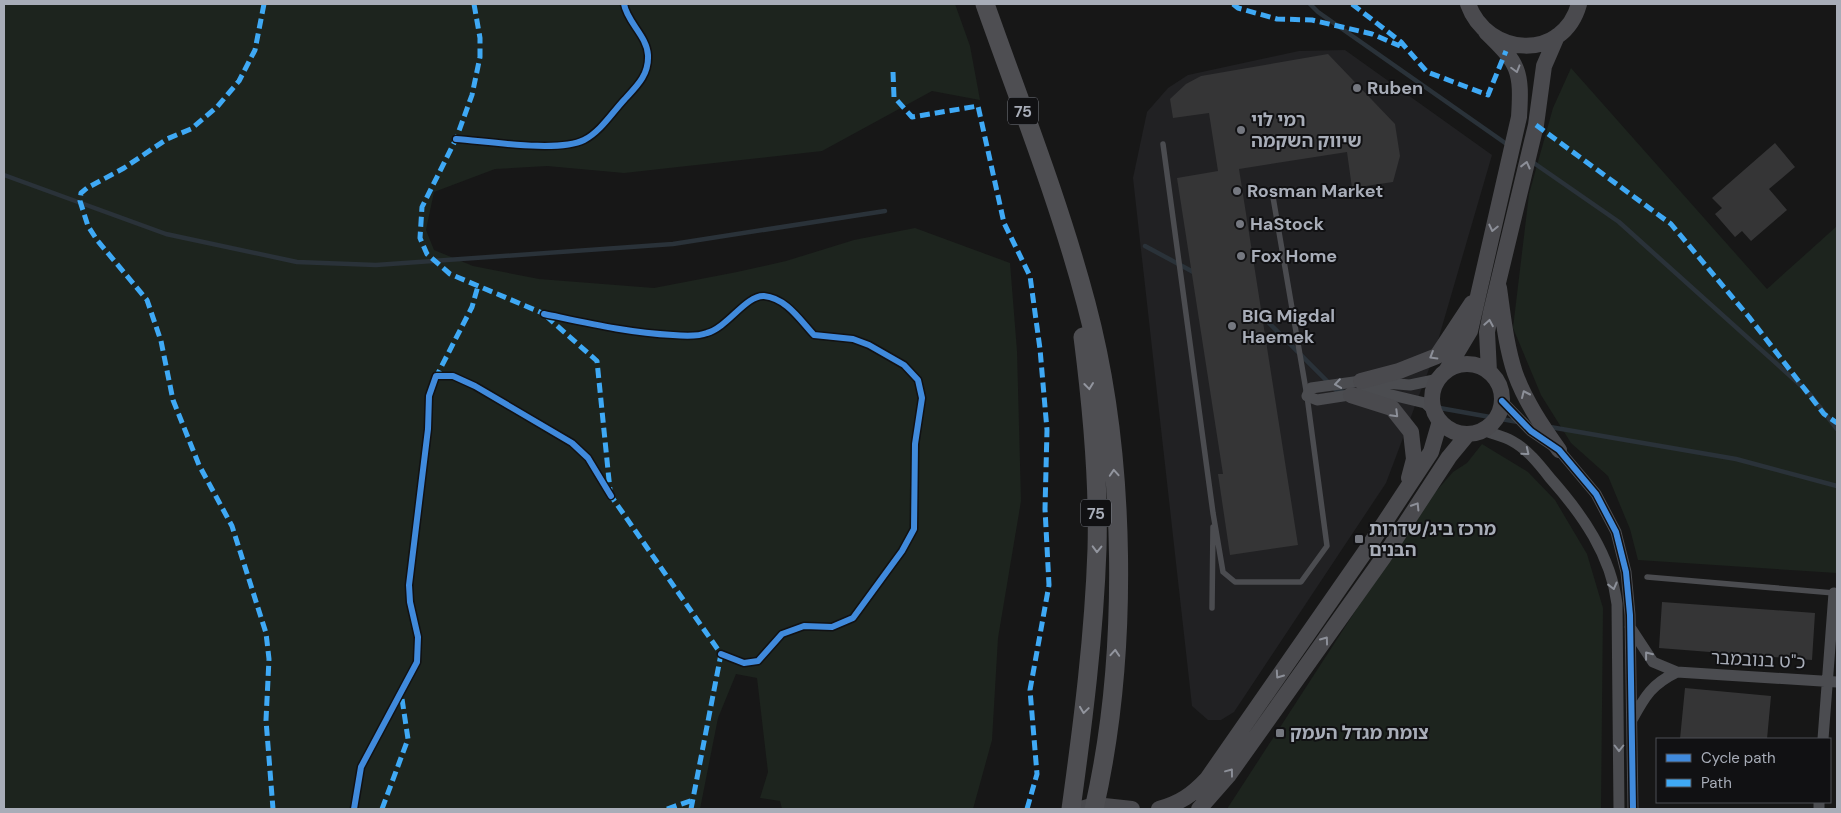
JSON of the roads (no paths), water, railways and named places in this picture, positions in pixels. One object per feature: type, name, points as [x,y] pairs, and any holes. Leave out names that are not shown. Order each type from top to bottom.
[{"type":"highway","name":"75","points":[[985,4],[1061,217],[1086,303],[1101,367],[1112,436],[1118,559],[1116,644],[1111,710],[1090,808]]},
{"type":"highway","name":"75","points":[[1061,217],[1082,324],[1091,403],[1097,547],[1090,667],[1071,809]]},
{"type":"main road","points":[[1159,809],[1176,805],[1189,797],[1207,779],[1362,557],[1432,452],[1437,416],[1433,394],[1442,375],[1470,331],[1519,117],[1521,89],[1512,58],[1472,15],[1468,4]]},
{"type":"main road","points":[[1486,32],[1503,42],[1516,46],[1542,43],[1557,36],[1569,25],[1579,6]]},
{"type":"main road","points":[[1489,372],[1487,332],[1498,279],[1536,125],[1544,66],[1557,36]]},
{"type":"main road","points":[[1498,279],[1505,331],[1515,372],[1534,413],[1559,450]]},
{"type":"main road","points":[[1362,381],[1399,371],[1437,356],[1467,313],[1480,288]]},
{"type":"main road","points":[[1199,809],[1234,768],[1383,558],[1449,457],[1475,432],[1495,420],[1502,401],[1498,383],[1489,372],[1478,366],[1468,364],[1456,366],[1442,375]]},
{"type":"main road","points":[[1351,395],[1392,408],[1411,432],[1414,459],[1406,490]]},
{"type":"main road","points":[[1437,416],[1450,430],[1475,432]]},
{"type":"main road","points":[[1090,808],[1132,809]]},
{"type":"street","points":[[1437,416],[1425,403],[1375,391],[1317,400],[1306,396],[1311,388],[1362,381],[1410,385],[1442,375]]},
{"type":"street","points":[[1502,401],[1531,431],[1559,450],[1596,494],[1616,532],[1626,572],[1630,626],[1633,809]]},
{"type":"street","points":[[1475,432],[1512,440],[1531,456],[1583,518],[1607,564],[1615,588],[1617,604],[1619,809]]},
{"type":"street","points":[[1823,738],[1832,682],[1834,593]]},
{"type":"street","name":"כ\"ט בנובמבר","points":[[1630,626],[1653,662],[1677,672],[1832,682]]},
{"type":"street","points":[[1631,721],[1645,696],[1660,680],[1677,672]]},
{"type":"lane","points":[[1163,144],[1213,512],[1223,572],[1235,582],[1301,582],[1327,546],[1306,396],[1273,197]]},
{"type":"lane","points":[[1212,608],[1213,512]]},
{"type":"lane","points":[[1646,577],[1834,593]]},
{"type":"waterway","points":[[1310,4],[1318,12],[1508,145]]},
{"type":"waterway","points":[[1531,161],[1619,222],[1808,392],[1837,429]]},
{"type":"waterway","points":[[4,175],[166,234],[297,262],[376,265],[673,244],[885,211]]},
{"type":"waterway","points":[[1145,246],[1197,274]]},
{"type":"waterway","points":[[1258,312],[1336,390],[1345,392]]},
{"type":"waterway","points":[[1434,407],[1518,422]]},
{"type":"waterway","points":[[1550,427],[1736,459],[1837,486]]},
{"type":"place","name":"Ruben","points":[[1357,88]]},
{"type":"place","name":"רמי לוי שיווק השקמה","points":[[1241,130]]},
{"type":"place","name":"Rosman Market","points":[[1237,191]]},
{"type":"place","name":"HaStock","points":[[1240,224]]},
{"type":"place","name":"Fox Home","points":[[1241,256]]},
{"type":"place","name":"BIG Migdal Haemek","points":[[1232,326]]},
{"type":"place","name":"מרכז ביג/שדרות הבנים","points":[[1359,539]]},
{"type":"place","name":"צומת מגדל העמק","points":[[1280,733]]}]
